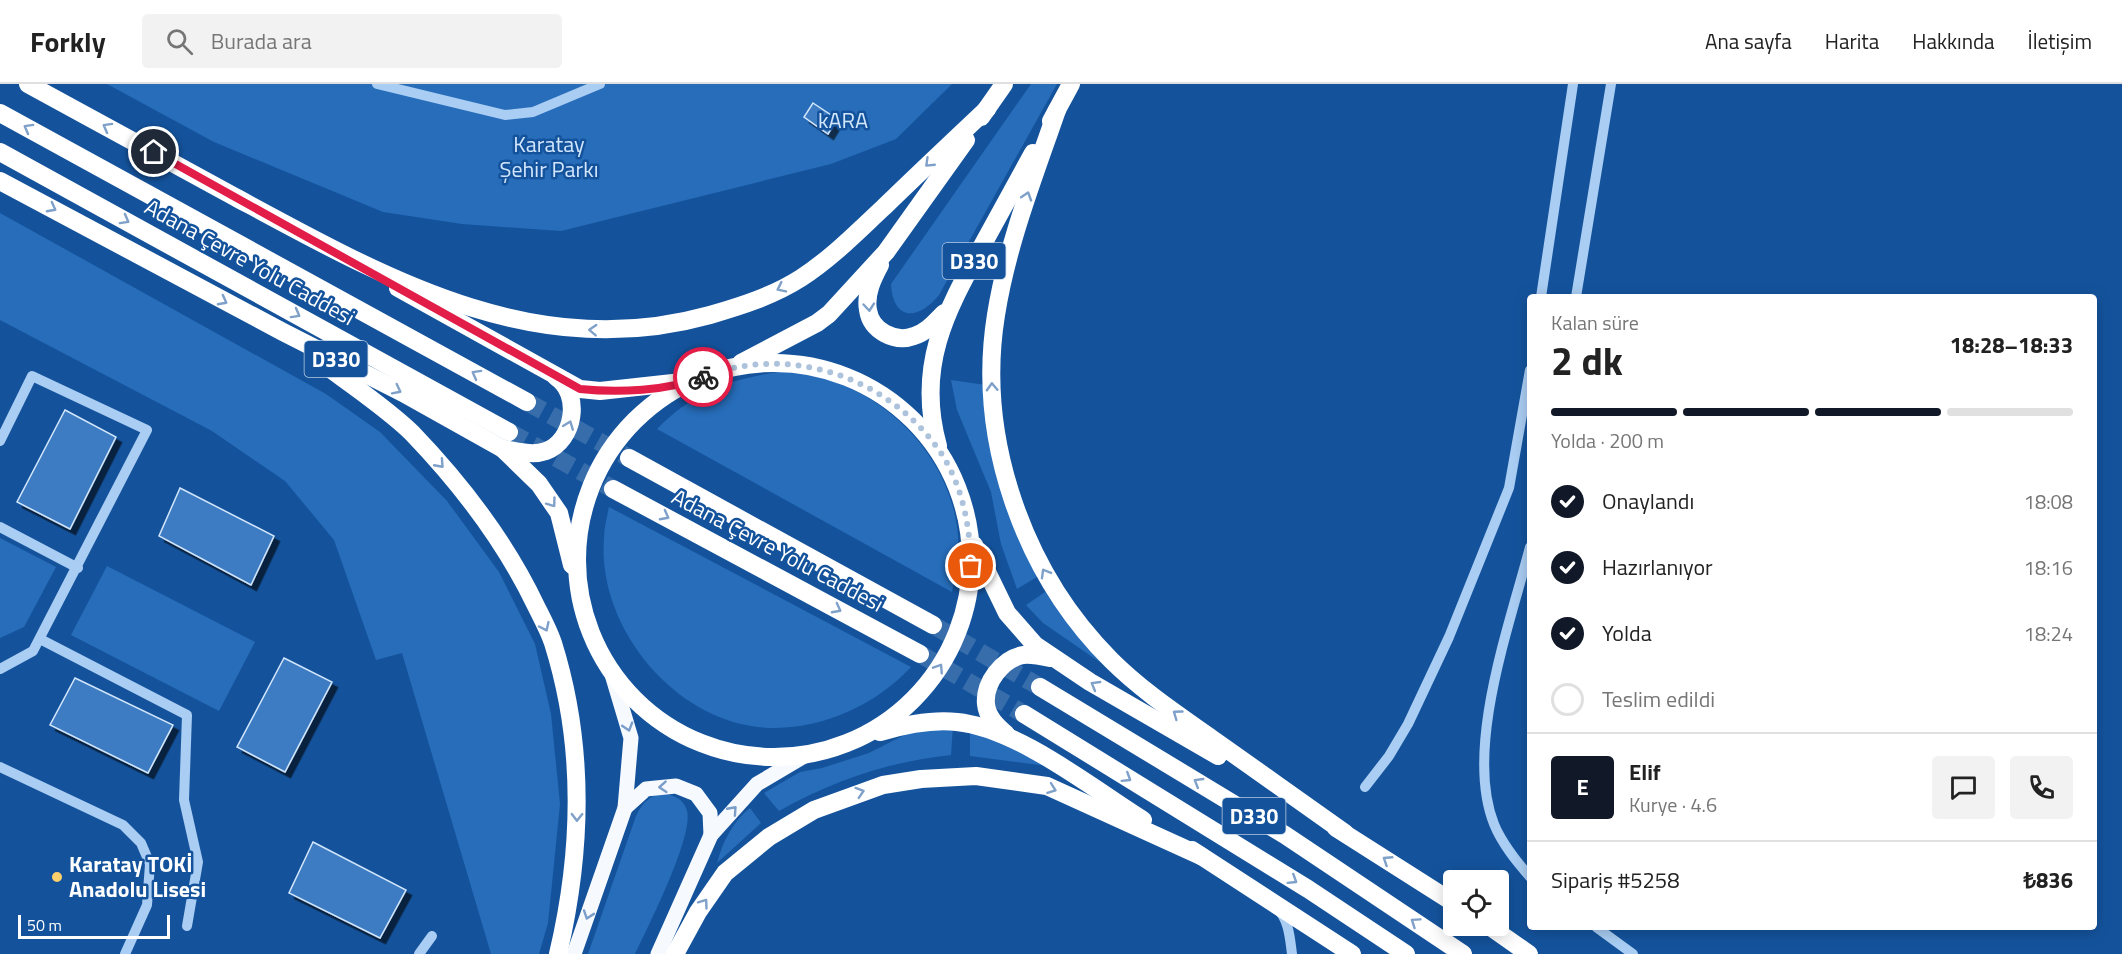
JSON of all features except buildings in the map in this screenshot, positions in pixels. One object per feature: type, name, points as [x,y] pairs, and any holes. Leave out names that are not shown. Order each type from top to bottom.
[{"type":"highway","points":[[28,84],[341,254],[432,309],[580,389],[600,391],[693,381]]},
{"type":"highway","points":[[970,537],[968,596],[960,625],[948,652],[913,700],[890,720],[865,735],[836,747],[806,755],[760,757],[732,753],[696,742],[664,724],[642,706],[611,671],[596,645],[585,616],[578,573],[579,541],[584,509],[600,469],[611,450],[639,417],[674,391],[693,381],[734,367],[817,323],[886,252],[1005,84]]},
{"type":"highway","name":"D330","points":[[940,453],[933,426],[931,372],[948,309],[1071,84]]},
{"type":"highway","points":[[341,254],[469,308],[545,327],[599,331],[641,330],[696,319],[747,305],[799,279],[834,254],[987,109]]},
{"type":"highway","points":[[1057,110],[1012,246],[996,316],[991,385],[993,414],[1014,506],[1052,584],[1087,635],[1111,660],[1172,711],[1345,833]]},
{"type":"highway","name":"Adana Çevre Yolu Caddesi","points":[[0,113],[527,402]]},
{"type":"highway","name":"Adana Çevre Yolu Caddesi","points":[[0,152],[509,432]]},
{"type":"highway","name":"D330","points":[[0,180],[283,332],[403,393],[503,449],[539,484],[559,513],[585,616]]},
{"type":"highway","points":[[886,252],[869,291],[867,310],[873,324],[897,338],[914,337],[930,328],[948,309]]},
{"type":"highway","points":[[283,332],[410,432],[473,500],[520,573],[553,642],[571,725],[578,782],[575,846],[567,917],[558,954]]},
{"type":"highway","points":[[734,367],[781,363],[828,370],[872,388],[910,417],[940,453],[960,493],[970,537],[1007,613],[1026,637],[1052,659],[1345,833],[1443,896]]},
{"type":"highway","points":[[503,449],[533,454],[544,452],[556,446],[565,435],[573,417],[568,391],[561,380],[546,370]]},
{"type":"highway","name":"Adana Çevre Yolu Caddesi","points":[[629,458],[933,625]]},
{"type":"highway","name":"Adana Çevre Yolu Caddesi","points":[[613,489],[920,654]]},
{"type":"highway","points":[[1010,739],[990,716],[986,703],[988,688],[997,671],[1008,660],[1022,655],[1052,659]]},
{"type":"highway","name":"D330","points":[[1040,687],[1285,835],[1463,954]]},
{"type":"highway","name":"D330","points":[[1024,714],[1308,889],[1406,954]]},
{"type":"highway","points":[[865,735],[903,726],[956,722],[983,727],[1010,739],[1249,886],[1352,954]]},
{"type":"highway","points":[[675,954],[698,912],[725,873],[769,837],[814,810],[883,785],[921,779],[976,776],[1047,786],[1201,856]]},
{"type":"highway","points":[[1503,936],[1528,954]]},
{"type":"main road","points":[[574,954],[625,808],[631,738],[611,671]]},
{"type":"main road","points":[[658,954],[711,835],[757,784],[806,755]]},
{"type":"main road","points":[[625,808],[646,789],[676,786],[696,794],[710,813],[711,835]]},
{"type":"street","points":[[377,84],[505,115],[533,112],[600,84]]},
{"type":"street","points":[[1541,294],[1573,84]]},
{"type":"street","points":[[1576,294],[1611,84]]},
{"type":"street","points":[[0,441],[32,376],[147,430],[78,568],[33,651],[0,669]]},
{"type":"street","points":[[1365,787],[1389,756],[1449,637],[1509,488],[1527,387]]},
{"type":"street","points":[[0,527],[78,568]]},
{"type":"street","points":[[1527,559],[1490,704],[1484,775],[1494,824],[1515,860],[1527,874]]},
{"type":"street","points":[[40,639],[187,715],[184,800],[198,862],[187,926]]},
{"type":"street","points":[[0,767],[123,825],[141,843],[150,864],[147,905],[125,954]]},
{"type":"street","points":[[1249,886],[1282,913],[1292,954]]},
{"type":"street","points":[[1600,930],[1634,954]]},
{"type":"street","points":[[419,954],[432,936]]},
{"type":"green space","name":"Karatay Şehir Parkı","points":[[107,84],[952,84],[896,139],[831,164],[561,231],[462,224],[383,212],[214,142]]},
{"type":"green space","points":[[1031,84],[1057,84],[939,295],[916,313],[902,311],[893,296],[891,284]]},
{"type":"green space","points":[[0,213],[326,394],[380,432],[447,501],[499,572],[535,644],[551,714],[560,804],[548,923],[539,954],[491,954],[402,653],[376,660],[334,540],[285,481],[212,431],[0,320]]},
{"type":"green space","points":[[786,371],[821,377],[854,390],[884,408],[910,432],[932,460],[948,491],[957,525],[958,561],[952,592],[657,429],[686,404],[716,388],[732,382]]},
{"type":"green space","points":[[951,380],[986,385],[1045,572],[1017,589],[1001,544],[991,492],[957,410]]},
{"type":"green space","points":[[609,507],[911,667],[896,682],[861,706],[841,715],[800,726],[758,727],[726,720],[696,705],[669,686],[646,661],[627,633],[613,603],[605,571],[604,534]]},
{"type":"green space","points":[[0,538],[56,567],[24,627],[0,638]]},
{"type":"green space","points":[[107,566],[255,642],[219,711],[71,635]]},
{"type":"green space","points":[[1051,588],[1104,665],[1043,623],[1026,605]]},
{"type":"green space","points":[[953,725],[951,755],[905,762],[862,774],[820,790],[779,811],[764,793],[800,772],[822,768],[869,753],[922,726]]},
{"type":"green space","points":[[970,726],[1063,768],[970,756]]},
{"type":"green space","points":[[663,793],[675,796],[684,803],[687,823],[677,861],[649,925],[635,954],[588,954],[636,816],[647,800]]},
{"type":"green space","points":[[750,808],[761,823],[717,863],[729,833],[738,819]]},
{"type":"tunnel","points":[[527,402],[629,458]]},
{"type":"tunnel","points":[[509,432],[613,489]]},
{"type":"tunnel","points":[[933,625],[1040,687]]},
{"type":"tunnel","points":[[920,654],[1024,714]]},
{"type":"way so far","points":[[703,377],[734,367],[781,363],[828,370],[872,388],[910,417],[940,453],[951,472],[966,515],[970,537],[971,566]]},
{"type":"place","name":"Karatay TOKİ Anadolu Lisesi","points":[[57,877]]},
{"type":"route","points":[[154,152],[341,254],[432,309],[580,389],[600,391],[653,387],[693,381],[703,377]]},
{"type":"park label","name":"kARA","points":[[843,120]]}]
